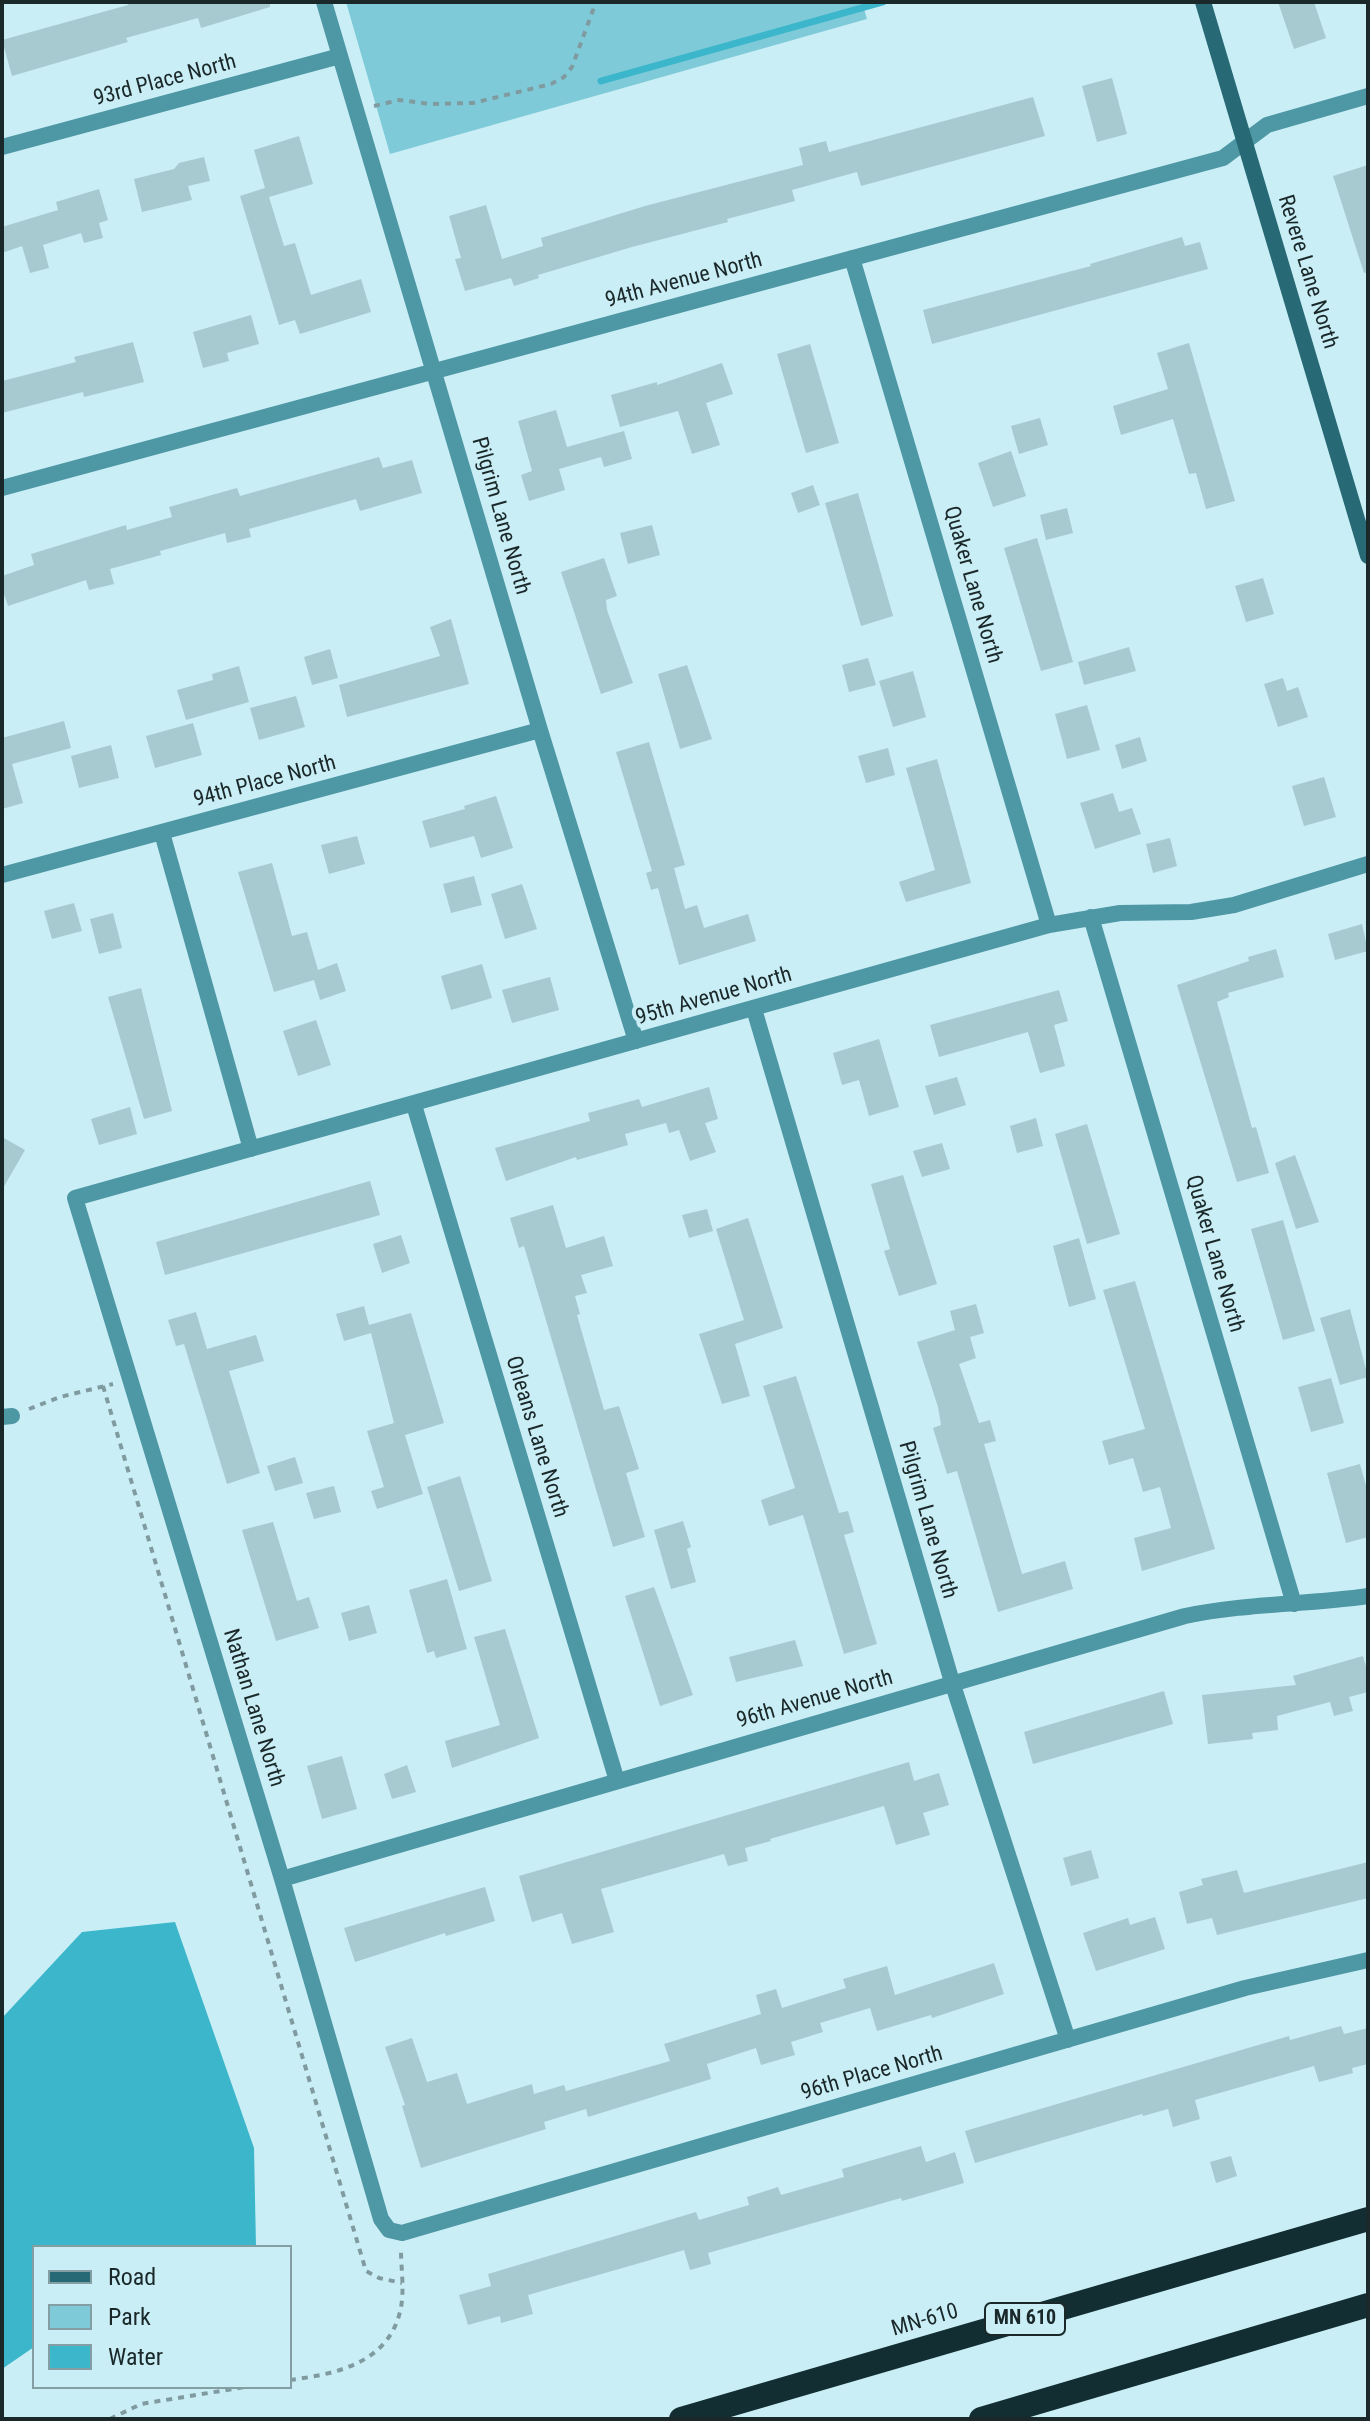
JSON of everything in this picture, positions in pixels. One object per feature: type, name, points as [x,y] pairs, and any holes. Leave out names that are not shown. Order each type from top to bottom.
[{"type":"highway","name":"MN-610","points":[[681,2419],[1368,2219]]},
{"type":"highway","points":[[981,2419],[1368,2305]]},
{"type":"street","name":"Pilgrim Lane North","points":[[324,2],[540,730],[636,1041]]},
{"type":"street","name":"Revere Lane North","points":[[1203,2],[1368,556]]},
{"type":"street","name":"93rd Place North","points":[[2,147],[340,56]]},
{"type":"street","name":"94th Avenue North","points":[[2,488],[1223,158],[1267,125],[1368,96]]},
{"type":"street","name":"Quaker Lane North","points":[[852,258],[1049,925]]},
{"type":"street","name":"94th Place North","points":[[2,875],[540,730]]},
{"type":"street","points":[[162,833],[251,1149]]},
{"type":"street","name":"95th Avenue North","points":[[75,1198],[1049,925],[1091,917],[1191,912],[1234,905],[1368,864]]},
{"type":"street","name":"Quaker Lane North","points":[[1091,917],[1294,1604]]},
{"type":"street","name":"Pilgrim Lane North","points":[[754,1009],[952,1682],[1068,2040]]},
{"type":"street","name":"Orleans Lane North","points":[[414,1105],[617,1781]]},
{"type":"street","name":"Nathan Lane North","points":[[75,1198],[282,1879],[381,2219],[396,2232]]},
{"type":"street","name":"96th Avenue North","points":[[282,1879],[1185,1616],[1250,1605],[1368,1596]]},
{"type":"street","name":"96th Place North","points":[[396,2232],[1245,1988],[1368,1960]]},
{"type":"path","points":[[357,111],[399,100],[430,104],[473,103],[551,84],[564,77],[572,67],[596,2]]},
{"type":"path","points":[[7,1416],[103,1386],[366,2271],[379,2278],[402,2283]]},
{"type":"path","points":[[292,2380],[346,2370],[375,2352],[391,2333],[399,2314],[402,2283],[396,2232]]},
{"type":"path","points":[[110,2419],[141,2404],[233,2389]]},
{"type":"green space","points":[[346,2],[862,2],[867,19],[390,154]]},
{"type":"water","points":[[175,1922],[254,2148],[256,2245],[32,2245],[32,2348],[2,2369],[2,2018],[82,1932]]},
{"type":"building","points":[[127,2],[270,2],[270,7],[201,28],[198,18],[12,76],[2,40],[128,5]]},
{"type":"building","points":[[1278,2],[1314,2],[1326,38],[1294,49]]},
{"type":"building","points":[[1112,78],[1127,134],[1097,142],[1082,86]]},
{"type":"building","points":[[1033,97],[1045,136],[861,186],[857,172],[792,190],[795,201],[538,275],[539,278],[514,286],[511,278],[465,291],[455,259],[461,258],[449,216],[486,205],[502,259],[543,246],[541,238],[645,206],[803,165],[799,148],[826,141],[829,152]]},
{"type":"building","points":[[299,136],[313,184],[269,197],[284,246],[295,243],[311,295],[361,279],[371,312],[300,334],[295,320],[279,325],[240,196],[265,188],[254,150]]},
{"type":"building","points":[[204,157],[210,181],[188,186],[192,200],[142,212],[134,179],[174,169],[179,163]]},
{"type":"building","points":[[1368,165],[1368,272],[1364,273],[1333,176]]},
{"type":"building","points":[[99,189],[108,220],[99,223],[103,238],[84,243],[81,233],[43,245],[49,268],[30,273],[22,246],[2,253],[2,227],[58,210],[56,202]]},
{"type":"building","points":[[1182,237],[1185,246],[1200,242],[1208,269],[932,344],[923,310],[1091,266]]},
{"type":"building","points":[[251,315],[259,344],[227,353],[229,361],[203,368],[193,332]]},
{"type":"building","points":[[133,342],[144,382],[84,397],[83,392],[2,413],[2,381],[76,362],[74,357]]},
{"type":"building","points":[[1189,343],[1235,501],[1206,509],[1196,473],[1189,474],[1173,419],[1121,435],[1113,406],[1168,389],[1157,353]]},
{"type":"building","points":[[810,344],[839,443],[806,453],[777,354]]},
{"type":"building","points":[[722,363],[733,394],[706,403],[720,445],[692,454],[678,411],[620,427],[611,395],[657,382],[657,385]]},
{"type":"building","points":[[556,410],[567,447],[624,431],[632,459],[604,467],[601,457],[559,469],[565,490],[529,501],[521,475],[532,471],[518,421]]},
{"type":"building","points":[[1040,418],[1048,445],[1019,454],[1011,426]]},
{"type":"building","points":[[1011,451],[1026,496],[993,507],[978,463]]},
{"type":"building","points":[[379,457],[383,468],[412,460],[422,493],[360,511],[356,499],[249,529],[251,537],[227,543],[225,533],[110,569],[114,584],[89,590],[86,580],[8,606],[2,576],[34,565],[31,554],[126,525],[127,530],[172,517],[169,507],[237,488],[240,496]]},
{"type":"building","points":[[813,485],[820,505],[798,513],[791,493]]},
{"type":"building","points":[[858,493],[893,616],[861,626],[825,503]]},
{"type":"building","points":[[1067,508],[1073,533],[1046,540],[1040,515]]},
{"type":"building","points":[[652,525],[660,555],[628,564],[620,533]]},
{"type":"building","points":[[1037,538],[1073,662],[1041,671],[1004,548]]},
{"type":"building","points":[[604,558],[617,596],[606,600],[607,610],[633,683],[601,694],[561,572]]},
{"type":"building","points":[[1263,578],[1274,614],[1246,622],[1235,586]]},
{"type":"building","points":[[451,619],[469,684],[347,717],[339,685],[440,656],[430,627]]},
{"type":"building","points":[[1129,647],[1136,671],[1084,685],[1078,662]]},
{"type":"building","points":[[330,649],[338,678],[312,685],[304,657]]},
{"type":"building","points":[[868,658],[876,685],[849,692],[842,665]]},
{"type":"building","points":[[687,665],[712,739],[680,749],[658,674]]},
{"type":"building","points":[[239,666],[249,702],[186,720],[177,690],[213,680],[212,674]]},
{"type":"building","points":[[913,671],[926,717],[893,727],[879,681]]},
{"type":"building","points":[[1283,678],[1287,691],[1298,687],[1308,717],[1278,727],[1264,684]]},
{"type":"building","points":[[296,696],[305,727],[259,740],[250,708]]},
{"type":"building","points":[[1087,705],[1100,750],[1067,759],[1055,714]]},
{"type":"building","points":[[64,721],[71,748],[12,764],[23,803],[2,809],[2,738]]},
{"type":"building","points":[[193,723],[202,755],[155,768],[146,736]]},
{"type":"building","points":[[1140,737],[1147,761],[1122,769],[1115,745]]},
{"type":"building","points":[[649,742],[685,865],[674,868],[685,909],[697,905],[704,928],[748,914],[756,941],[679,965],[658,888],[651,890],[646,873],[652,871],[616,752]]},
{"type":"building","points":[[111,745],[119,778],[79,788],[71,756]]},
{"type":"building","points":[[888,748],[895,775],[866,783],[858,756]]},
{"type":"building","points":[[937,759],[971,883],[906,902],[899,882],[935,870],[906,768]]},
{"type":"building","points":[[1324,777],[1336,817],[1304,826],[1292,786]]},
{"type":"building","points":[[1113,793],[1119,812],[1132,808],[1141,834],[1095,849],[1080,803]]},
{"type":"building","points":[[496,796],[513,848],[481,858],[474,836],[430,848],[422,821]]},
{"type":"building","points":[[357,836],[365,864],[329,874],[321,845]]},
{"type":"building","points":[[1170,838],[1177,866],[1153,873],[1146,844]]},
{"type":"building","points":[[272,863],[292,936],[307,932],[318,970],[337,963],[346,991],[320,1000],[314,980],[274,992],[238,872]]},
{"type":"building","points":[[474,876],[482,905],[451,913],[443,884]]},
{"type":"building","points":[[522,884],[537,929],[505,939],[491,894]]},
{"type":"building","points":[[74,903],[82,931],[52,939],[44,911]]},
{"type":"building","points":[[113,913],[122,948],[99,954],[90,919]]},
{"type":"building","points":[[1362,924],[1368,951],[1335,960],[1328,934]]},
{"type":"building","points":[[1276,949],[1284,977],[1228,993],[1229,997],[1217,1002],[1252,1128],[1256,1127],[1269,1173],[1237,1182],[1177,985]]},
{"type":"building","points":[[482,964],[492,998],[451,1010],[441,976]]},
{"type":"building","points":[[550,977],[559,1010],[512,1023],[502,990]]},
{"type":"building","points":[[141,988],[172,1111],[144,1119],[108,997]]},
{"type":"building","points":[[1059,990],[1068,1021],[1054,1025],[1065,1066],[1040,1073],[1028,1032],[939,1057],[930,1025]]},
{"type":"building","points":[[316,1020],[331,1065],[298,1076],[283,1031]]},
{"type":"building","points":[[879,1039],[899,1107],[869,1116],[859,1080],[842,1085],[833,1053]]},
{"type":"building","points":[[957,1077],[966,1105],[934,1115],[925,1086]]},
{"type":"building","points":[[709,1087],[718,1119],[705,1123],[716,1152],[690,1161],[679,1130],[669,1133],[666,1123],[625,1134],[628,1145],[577,1160],[576,1157],[506,1181],[495,1148],[590,1121],[588,1113],[639,1099],[642,1107]]},
{"type":"building","points":[[130,1107],[137,1134],[99,1145],[91,1119]]},
{"type":"building","points":[[1036,1118],[1043,1146],[1017,1153],[1010,1126]]},
{"type":"building","points":[[1087,1124],[1120,1234],[1087,1244],[1055,1134]]},
{"type":"building","points":[[2,1137],[25,1150],[2,1190]]},
{"type":"building","points":[[942,1143],[950,1169],[922,1177],[913,1151]]},
{"type":"building","points":[[1295,1155],[1319,1222],[1296,1229],[1275,1163]]},
{"type":"building","points":[[903,1175],[937,1284],[899,1296],[884,1251],[890,1249],[871,1184]]},
{"type":"building","points":[[370,1181],[380,1215],[165,1275],[156,1242]]},
{"type":"building","points":[[553,1205],[566,1248],[604,1236],[613,1266],[581,1275],[587,1293],[575,1296],[580,1314],[577,1315],[604,1410],[619,1406],[639,1469],[626,1473],[645,1537],[613,1547],[524,1246],[519,1248],[510,1218]]},
{"type":"building","points":[[707,1209],[713,1231],[689,1238],[682,1215]]},
{"type":"building","points":[[748,1218],[783,1328],[735,1344],[750,1396],[722,1404],[699,1334],[744,1320],[716,1229]]},
{"type":"building","points":[[1283,1220],[1315,1331],[1283,1340],[1251,1229]]},
{"type":"building","points":[[401,1235],[410,1263],[382,1273],[373,1244]]},
{"type":"building","points":[[1079,1238],[1096,1299],[1069,1307],[1053,1246]]},
{"type":"building","points":[[1135,1281],[1215,1549],[1142,1571],[1134,1538],[1171,1528],[1160,1487],[1143,1492],[1133,1458],[1109,1465],[1102,1441],[1145,1429],[1103,1290]]},
{"type":"building","points":[[976,1304],[984,1333],[970,1337],[976,1358],[959,1364],[979,1423],[990,1420],[996,1441],[984,1444],[1022,1574],[1065,1561],[1073,1589],[998,1612],[957,1471],[947,1474],[933,1428],[941,1425],[938,1407],[917,1342],[955,1330],[950,1311]]},
{"type":"building","points":[[364,1306],[369,1325],[411,1313],[444,1423],[405,1435],[423,1494],[377,1509],[371,1491],[384,1487],[367,1431],[394,1423],[371,1333],[344,1341],[336,1314]]},
{"type":"building","points":[[1350,1309],[1368,1377],[1340,1385],[1320,1318]]},
{"type":"building","points":[[196,1312],[207,1349],[256,1335],[264,1361],[229,1371],[260,1473],[227,1484],[184,1344],[176,1346],[168,1320]]},
{"type":"building","points":[[796,1376],[839,1513],[848,1511],[854,1532],[844,1535],[877,1644],[844,1654],[803,1515],[769,1526],[761,1500],[795,1488],[763,1386]]},
{"type":"building","points":[[1331,1378],[1344,1423],[1311,1432],[1298,1387]]},
{"type":"building","points":[[295,1457],[303,1483],[275,1491],[267,1466]]},
{"type":"building","points":[[1360,1464],[1368,1493],[1368,1537],[1346,1543],[1327,1473]]},
{"type":"building","points":[[460,1476],[492,1581],[459,1591],[427,1487]]},
{"type":"building","points":[[334,1486],[341,1512],[314,1519],[306,1493]]},
{"type":"building","points":[[683,1521],[691,1547],[687,1549],[696,1582],[671,1589],[654,1530]]},
{"type":"building","points":[[273,1522],[297,1601],[309,1597],[319,1628],[276,1641],[242,1530]]},
{"type":"building","points":[[447,1579],[467,1649],[436,1658],[434,1651],[427,1653],[409,1590]]},
{"type":"building","points":[[654,1587],[693,1695],[660,1706],[625,1596]]},
{"type":"building","points":[[369,1605],[377,1633],[349,1641],[341,1613]]},
{"type":"building","points":[[505,1629],[539,1738],[452,1768],[445,1741],[500,1725],[474,1637]]},
{"type":"building","points":[[795,1640],[803,1666],[736,1682],[729,1657]]},
{"type":"building","points":[[1363,1656],[1368,1673],[1368,1692],[1349,1697],[1353,1711],[1334,1716],[1330,1702],[1277,1716],[1278,1730],[1252,1733],[1253,1739],[1208,1744],[1202,1695],[1296,1685],[1293,1676]]},
{"type":"building","points":[[1164,1691],[1173,1724],[1033,1764],[1024,1732]]},
{"type":"building","points":[[342,1756],[357,1809],[322,1819],[307,1766]]},
{"type":"building","points":[[909,1762],[914,1781],[939,1773],[949,1805],[923,1813],[930,1835],[896,1845],[884,1806],[745,1848],[748,1861],[728,1866],[724,1854],[601,1889],[614,1932],[572,1944],[562,1913],[532,1922],[519,1876]]},
{"type":"building","points":[[407,1765],[416,1792],[392,1799],[384,1774]]},
{"type":"building","points":[[1091,1850],[1099,1878],[1071,1886],[1063,1858]]},
{"type":"building","points":[[1368,1862],[1368,1898],[1217,1935],[1212,1918],[1187,1924],[1179,1892],[1203,1885],[1201,1879],[1237,1870],[1244,1893]]},
{"type":"building","points":[[485,1887],[495,1921],[446,1936],[445,1933],[355,1962],[344,1928]]},
{"type":"building","points":[[1155,1917],[1165,1949],[1096,1971],[1083,1933],[1128,1918],[1130,1925]]},
{"type":"building","points":[[994,1963],[1004,1994],[932,2018],[931,2015],[877,2031],[870,2008],[820,2023],[823,2032],[791,2042],[795,2055],[761,2065],[756,2048],[707,2064],[711,2079],[588,2117],[586,2109],[544,2122],[546,2129],[421,2168],[402,2106],[405,2105],[385,2047],[412,2038],[427,2082],[457,2073],[467,2104],[532,2084],[534,2094],[564,2085],[566,2091],[670,2061],[664,2044],[761,2014],[756,1995],[776,1989],[782,2008],[846,1988],[843,1979],[887,1966],[895,1995]]},
{"type":"building","points":[[1341,2026],[1344,2034],[1368,2028],[1368,2064],[1352,2068],[1353,2073],[1319,2082],[1314,2066],[1195,2100],[1200,2119],[1173,2127],[1168,2109],[975,2163],[965,2131],[1289,2036],[1290,2040]]},
{"type":"building","points":[[921,2146],[926,2162],[955,2152],[964,2183],[708,2253],[711,2264],[690,2270],[684,2250],[528,2295],[533,2314],[501,2323],[500,2316],[468,2325],[459,2295],[491,2286],[488,2274],[696,2212],[699,2220],[749,2205],[747,2197],[778,2187],[781,2195],[844,2177],[842,2169]]},
{"type":"building","points":[[1231,2156],[1237,2176],[1216,2183],[1210,2162]]},
{"type":"waterway","points":[[601,81],[883,2]]}]
